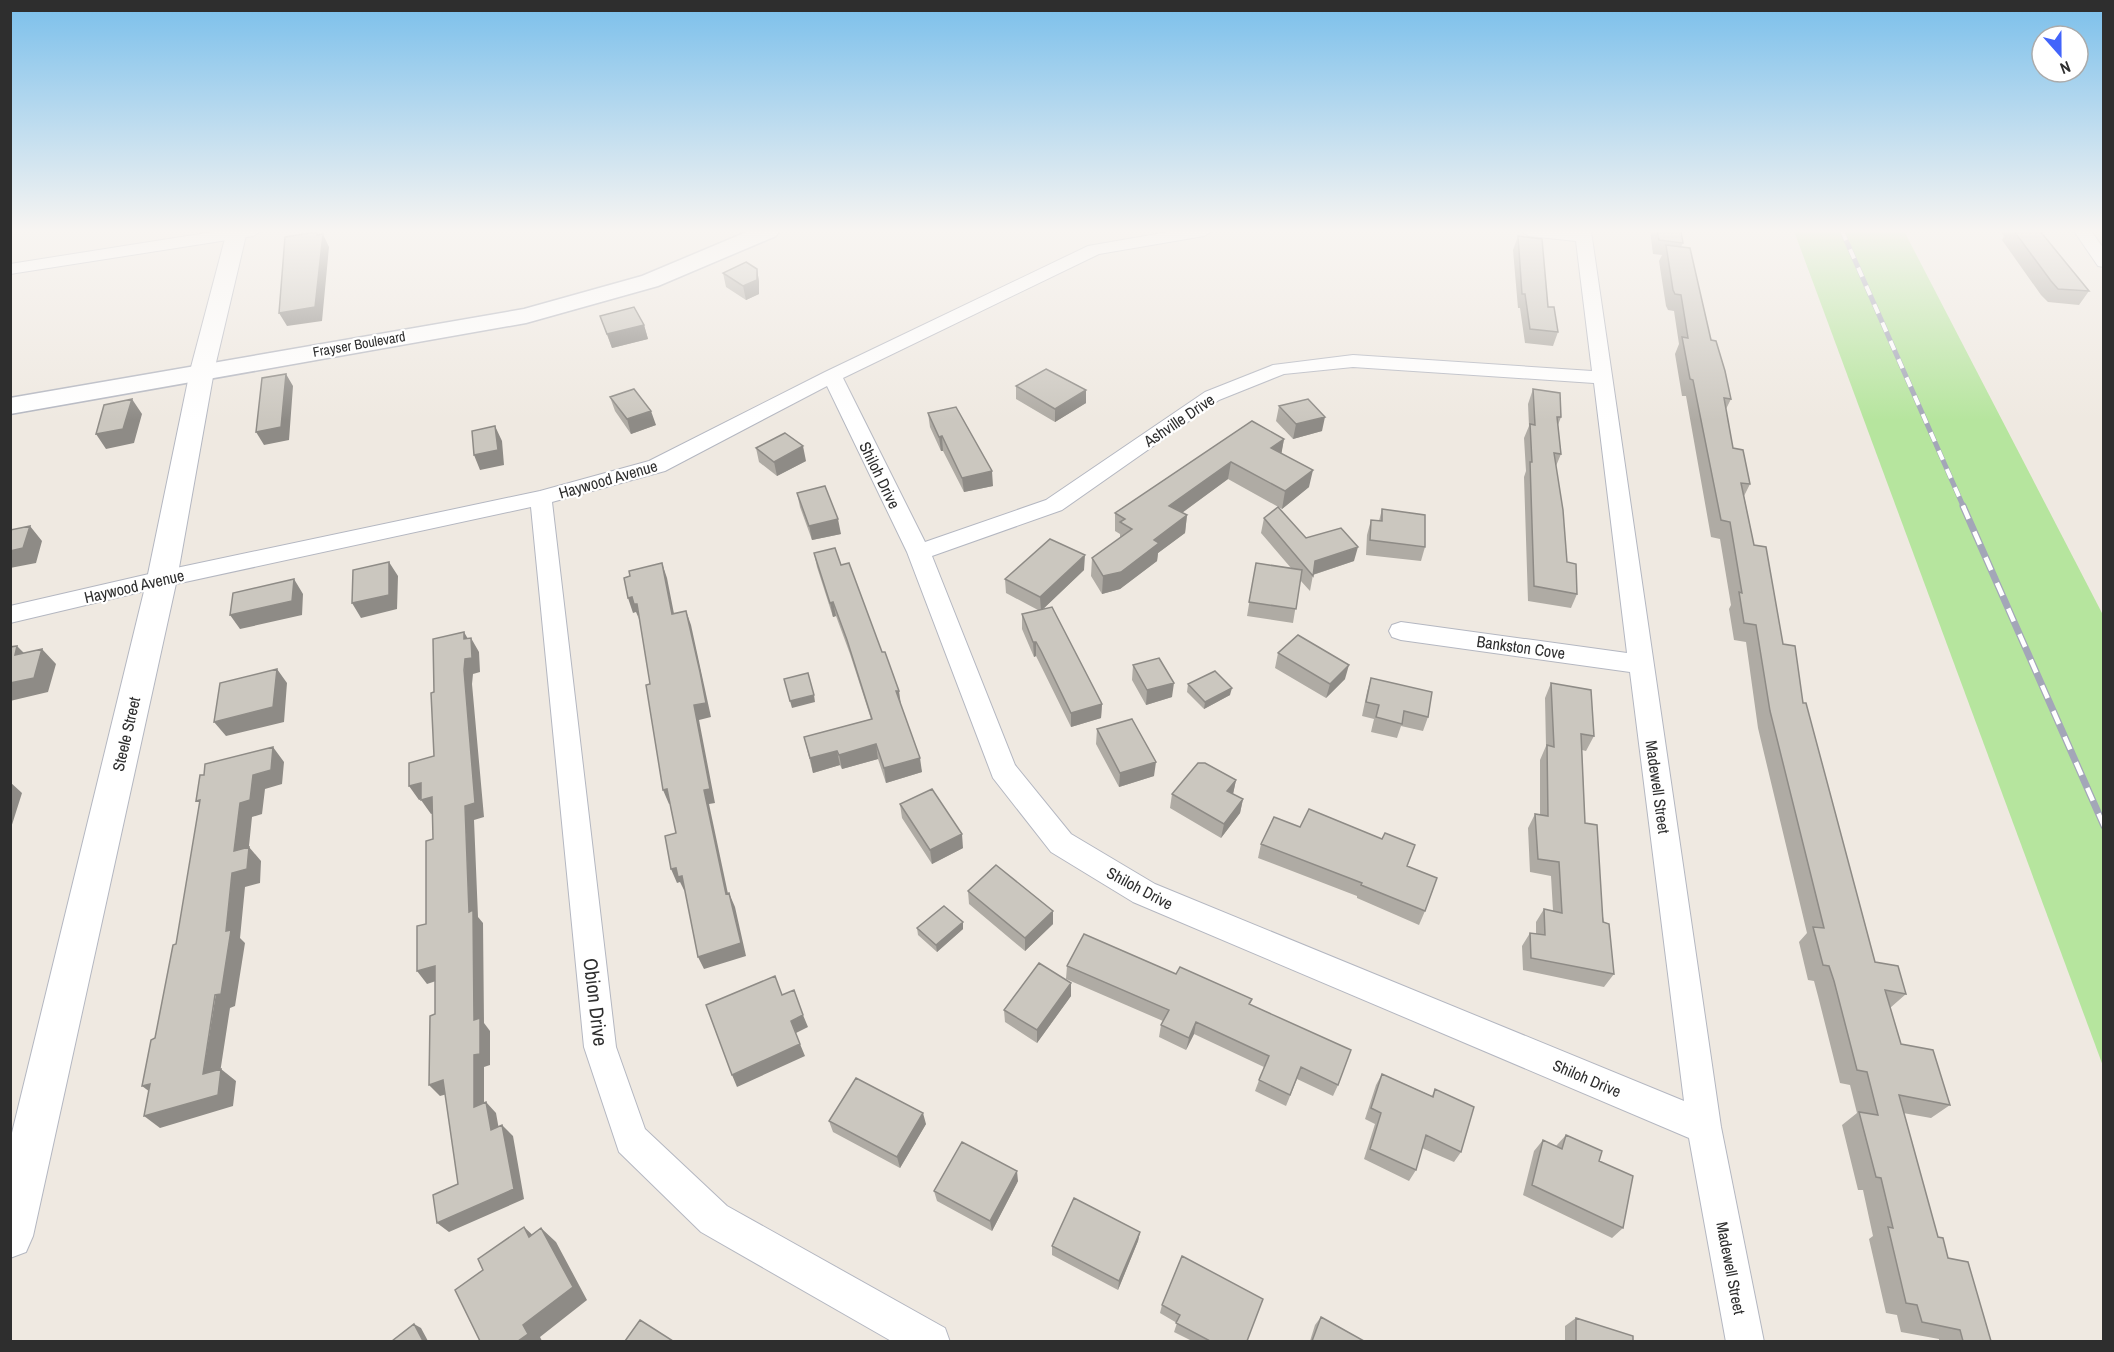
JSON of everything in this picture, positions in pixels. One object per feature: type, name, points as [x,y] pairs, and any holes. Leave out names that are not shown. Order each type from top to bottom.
[{"type":"main road","name":"Frayser Boulevard","points":[[10,406],[546,311],[605,294]]},
{"type":"street","name":"Steele Street","points":[[10,1236],[162,579],[202,371],[224,294]]},
{"type":"street","name":"Haywood Avenue","points":[[10,615],[162,579],[541,498],[657,466],[832,376],[1002,294]]},
{"type":"street","name":"Madewell Street","points":[[1591,294],[1704,1127],[1745,1341]]},
{"type":"street","name":"Ashville Drive","points":[[919,552],[1054,505],[1212,396],[1280,369],[1353,361],[1603,378]]},
{"type":"street","name":"Shiloh Drive","points":[[832,376],[919,552],[1003,771],[1061,843],[1144,893],[1704,1127]]},
{"type":"street","name":"Obion Drive","points":[[541,498],[600,1047],[631,1140],[714,1219],[932,1341]]},
{"type":"street","name":"Bankston Cove","points":[[1401,631],[1641,664]]},
{"type":"green space","points":[[1817,294],[1937,294],[2103,615],[2103,1066]]},
{"type":"building","points":[[280,294],[316,294],[315,307],[279,313]]},
{"type":"building","points":[[1525,294],[1547,294],[1548,307],[1554,307],[1558,332],[1530,329]]},
{"type":"building","points":[[1676,294],[1701,294],[1711,340],[1716,341],[1725,371],[1731,399],[1724,398],[1733,448],[1743,450],[1750,484],[1741,483],[1754,545],[1766,547],[1783,644],[1795,646],[1803,703],[1806,703],[1875,962],[1898,966],[1906,994],[1885,990],[1901,1044],[1933,1050],[1950,1105],[1899,1095],[1938,1237],[1943,1238],[1948,1258],[1968,1262],[1991,1341],[1963,1341],[1960,1330],[1922,1322],[1917,1305],[1906,1303],[1888,1227],[1893,1228],[1881,1178],[1876,1177],[1859,1112],[1878,1115],[1867,1072],[1857,1070],[1834,981],[1829,966],[1823,965],[1813,927],[1824,928],[1770,711],[1756,625],[1744,623],[1739,592],[1742,593],[1730,522],[1721,520],[1693,380],[1690,379],[1682,337],[1688,338],[1681,295]]},
{"type":"building","points":[[634,307],[644,325],[607,334],[600,316]]},
{"type":"building","points":[[1046,369],[1086,390],[1055,409],[1016,386]]},
{"type":"building","points":[[286,374],[281,427],[256,432],[262,378]]},
{"type":"building","points":[[634,389],[651,411],[627,419],[610,397]]},
{"type":"building","points":[[1533,389],[1560,393],[1561,417],[1557,417],[1561,454],[1554,453],[1563,510],[1567,562],[1576,564],[1577,594],[1534,586],[1530,462],[1532,462],[1530,424],[1535,425]]},
{"type":"building","points":[[132,399],[123,429],[96,434],[104,405]]},
{"type":"building","points":[[1308,399],[1325,417],[1296,424],[1279,406]]},
{"type":"building","points":[[956,407],[992,471],[962,478],[928,413]]},
{"type":"building","points":[[1252,421],[1284,439],[1271,448],[1313,470],[1285,491],[1231,462],[1169,506],[1187,515],[1154,540],[1159,543],[1121,572],[1103,576],[1092,558],[1132,529],[1120,522],[1125,519],[1115,513]]},
{"type":"building","points":[[495,426],[498,450],[474,455],[472,431]]},
{"type":"building","points":[[785,433],[803,446],[774,462],[756,448]]},
{"type":"building","points":[[825,486],[838,519],[809,526],[797,493]]},
{"type":"building","points":[[1278,507],[1306,538],[1341,528],[1358,547],[1315,561],[1313,576],[1264,518]]},
{"type":"building","points":[[1382,509],[1425,515],[1425,547],[1370,540],[1371,520],[1382,521]]},
{"type":"building","points":[[30,526],[23,548],[10,551],[10,530]]},
{"type":"building","points":[[1050,539],[1085,555],[1040,597],[1005,579]]},
{"type":"building","points":[[835,548],[841,565],[849,563],[882,652],[885,652],[920,758],[884,768],[876,744],[839,755],[837,751],[810,758],[804,737],[872,719],[847,640],[833,602],[830,603],[814,553]]},
{"type":"building","points":[[389,562],[389,595],[352,603],[353,570]]},
{"type":"building","points":[[662,563],[672,614],[686,611],[700,672],[706,703],[694,705],[710,789],[704,790],[726,894],[729,893],[741,943],[698,957],[682,876],[678,877],[676,868],[671,869],[665,836],[676,833],[667,789],[663,790],[646,685],[650,684],[637,604],[634,604],[632,597],[628,598],[624,578],[630,576],[629,571]]},
{"type":"building","points":[[1256,563],[1302,570],[1296,609],[1249,602]]},
{"type":"building","points":[[294,579],[292,601],[230,615],[233,593]]},
{"type":"building","points":[[1052,607],[1102,704],[1071,713],[1041,651],[1036,642],[1033,642],[1022,614]]},
{"type":"building","points":[[464,632],[464,639],[471,638],[472,658],[465,659],[464,670],[475,803],[465,806],[469,912],[473,910],[474,1020],[480,1018],[480,1054],[474,1055],[474,1107],[486,1102],[491,1130],[502,1125],[514,1189],[437,1223],[433,1195],[458,1184],[443,1080],[429,1085],[430,1016],[435,1014],[435,966],[417,971],[417,926],[426,924],[426,841],[433,839],[432,797],[421,800],[421,783],[409,786],[409,763],[434,756],[431,693],[434,692],[433,639]]},
{"type":"building","points":[[1298,635],[1349,665],[1330,684],[1278,653]]},
{"type":"building","points":[[17,646],[15,655],[42,649],[34,678],[10,683],[10,647]]},
{"type":"building","points":[[1159,658],[1174,683],[1147,690],[1133,665]]},
{"type":"building","points":[[277,669],[273,707],[214,722],[220,683]]},
{"type":"building","points":[[1215,671],[1232,688],[1205,702],[1188,684]]},
{"type":"building","points":[[808,673],[814,695],[790,701],[784,679]]},
{"type":"building","points":[[1371,678],[1432,692],[1428,717],[1404,711],[1402,724],[1376,717],[1379,705],[1366,702]]},
{"type":"building","points":[[1551,683],[1591,690],[1594,736],[1581,734],[1585,823],[1597,825],[1603,922],[1609,924],[1614,974],[1531,958],[1530,933],[1545,935],[1544,909],[1562,913],[1559,862],[1538,859],[1535,814],[1548,816],[1547,745],[1554,747]]},
{"type":"building","points":[[1132,719],[1156,762],[1120,773],[1097,729]]},
{"type":"building","points":[[273,747],[271,770],[253,775],[250,800],[240,803],[234,851],[249,847],[247,869],[232,873],[226,931],[231,930],[221,994],[215,995],[203,1074],[221,1069],[218,1095],[144,1116],[150,1084],[142,1086],[151,1040],[155,1038],[173,945],[176,944],[200,800],[196,801],[200,775],[204,775],[205,764]]},
{"type":"building","points":[[1198,763],[1205,763],[1236,780],[1227,791],[1243,799],[1224,824],[1172,794]]},
{"type":"building","points":[[932,789],[962,834],[930,850],[900,804]]},
{"type":"building","points":[[1309,809],[1382,839],[1385,833],[1415,845],[1407,866],[1437,878],[1425,911],[1361,885],[1362,883],[1261,844],[1274,817],[1300,827]]},
{"type":"building","points":[[996,865],[1053,911],[1025,938],[968,891]]},
{"type":"building","points":[[944,906],[963,922],[936,945],[917,928]]},
{"type":"building","points":[[1084,934],[1176,974],[1180,967],[1252,999],[1249,1004],[1351,1050],[1338,1085],[1301,1067],[1290,1095],[1259,1080],[1269,1056],[1196,1022],[1189,1038],[1161,1025],[1169,1010],[1067,966]]},
{"type":"building","points":[[1039,963],[1071,983],[1037,1030],[1004,1010]]},
{"type":"building","points":[[775,976],[782,995],[794,990],[803,1015],[791,1021],[800,1044],[732,1075],[706,1005]]},
{"type":"building","points":[[1382,1074],[1433,1097],[1435,1089],[1474,1107],[1461,1152],[1426,1135],[1416,1170],[1370,1149],[1381,1113],[1371,1108]]},
{"type":"building","points":[[856,1078],[923,1113],[897,1157],[829,1121]]},
{"type":"building","points":[[1566,1135],[1602,1151],[1599,1161],[1633,1176],[1623,1228],[1532,1185],[1543,1140],[1562,1149]]},
{"type":"building","points":[[962,1142],[1017,1171],[990,1221],[934,1191]]},
{"type":"building","points":[[1074,1198],[1140,1232],[1119,1281],[1052,1246]]},
{"type":"building","points":[[524,1227],[529,1237],[541,1228],[573,1287],[523,1325],[528,1334],[518,1341],[480,1341],[455,1290],[483,1270],[478,1259]]},
{"type":"building","points":[[1182,1256],[1263,1299],[1247,1341],[1210,1341],[1176,1323],[1180,1315],[1162,1305]]},
{"type":"building","points":[[1321,1317],[1364,1341],[1312,1341]]},
{"type":"building","points":[[1576,1318],[1633,1336],[1633,1341],[1576,1341]]},
{"type":"building","points":[[640,1320],[673,1341],[625,1341]]},
{"type":"building","points":[[414,1324],[423,1341],[392,1341]]},
{"type":"railway","points":[[1870,294],[1964,508]]},
{"type":"railway","points":[[1963,506],[2104,826]]}]
